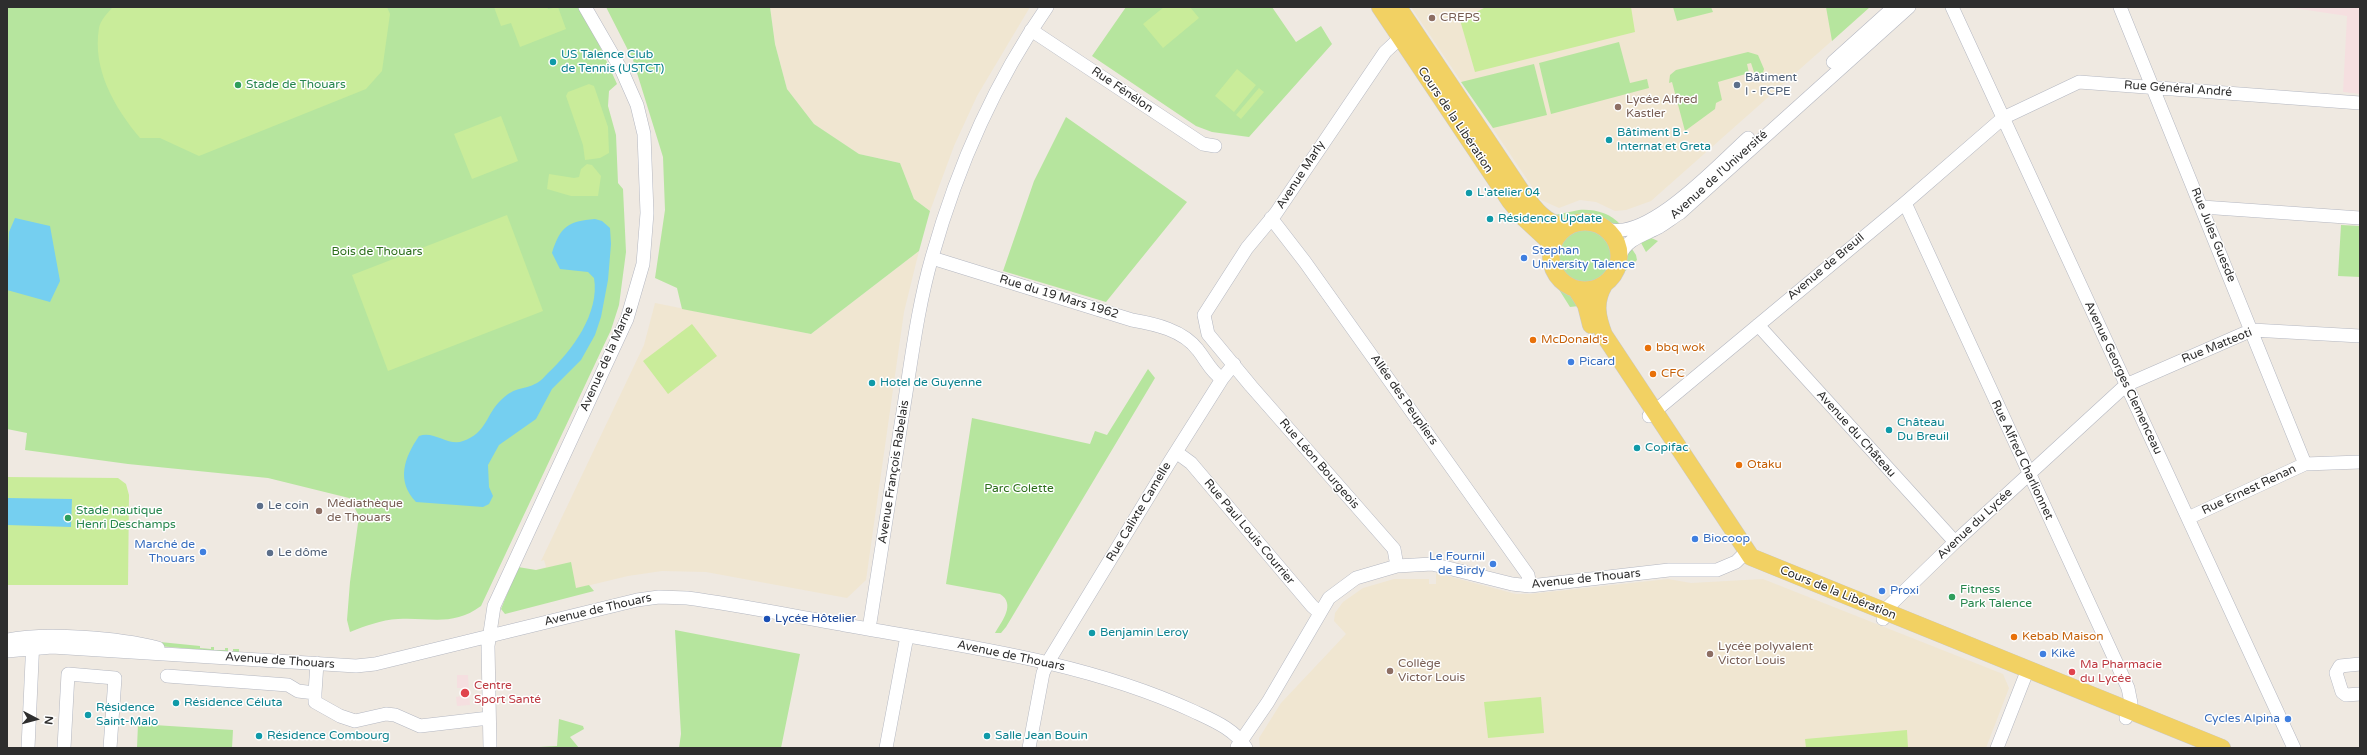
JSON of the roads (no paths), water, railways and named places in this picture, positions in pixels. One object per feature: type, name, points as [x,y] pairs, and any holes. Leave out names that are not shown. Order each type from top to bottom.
[{"type":"main road","name":"Cours de la Libération","points":[[1380,7],[1510,201],[1524,218],[1553,245]]},
{"type":"main road","name":"Cours de la Libération","points":[[1398,7],[1533,208],[1550,223],[1565,227]]},
{"type":"main road","points":[[1400,38],[1410,42],[1417,49],[1444,88],[1465,108]]},
{"type":"main road","points":[[1586,221],[1597,224],[1607,229],[1616,242],[1620,256],[1616,271],[1604,285],[1590,290],[1576,289],[1564,282],[1554,270],[1551,260],[1553,245],[1565,227],[1586,221]]},
{"type":"main road","name":"Cours de la Libération","points":[[1604,285],[1597,302],[1600,324],[1604,335],[1651,414]]},
{"type":"main road","name":"Cours de la Libération","points":[[1576,289],[1581,295],[1596,337],[1651,414],[1744,554],[1884,616],[2127,714],[2222,748]]},
{"type":"main road","name":"Cours de la Libération","points":[[2127,714],[2200,748]]},
{"type":"street","name":"Avenue de la Marne","points":[[490,748],[488,635],[491,616],[501,587],[627,319],[643,264],[647,213],[643,126],[637,105],[622,71],[585,7]]},
{"type":"street","name":"Avenue François Rabelais","points":[[869,629],[913,346],[932,258],[967,154],[1001,81],[1031,30],[1047,7]]},
{"type":"street","name":"Avenue de l'Université","points":[[1620,256],[1622,250],[1632,240],[1661,226],[1680,212],[1894,7]]},
{"type":"street","name":"Avenue de l'Université","points":[[1607,229],[1619,232],[1628,230],[1658,217],[1673,206],[1909,7]]},
{"type":"street","name":"Avenue Georges Clemenceau","points":[[1952,7],[2294,748]]},
{"type":"street","name":"Rue Jules Guesde","points":[[2120,7],[2305,464]]},
{"type":"street","name":"Rue Fénélon","points":[[1031,30],[1203,144],[1215,146]]},
{"type":"street","name":"Avenue Marly","points":[[1204,315],[1247,248],[1271,218],[1385,52],[1400,38]]},
{"type":"street","name":"Rue Général André","points":[[2003,118],[2079,82],[2360,102]]},
{"type":"street","name":"Avenue de Breuil","points":[[1651,414],[1905,203],[2003,118]]},
{"type":"street","name":"Rue Alfred Charlionnet","points":[[1905,203],[2128,688],[2131,703],[2127,714]]},
{"type":"street","points":[[2202,207],[2360,218]]},
{"type":"street","name":"Allée des Peupliers","points":[[1271,218],[1309,268],[1528,575],[1530,586]]},
{"type":"street","name":"Rue du 19 Mars 1962","points":[[932,258],[1132,320],[1163,328],[1186,337],[1199,350],[1211,369],[1222,379]]},
{"type":"street","name":"Rue Léon Bourgeois","points":[[1204,315],[1208,334],[1251,386],[1394,550],[1397,566]]},
{"type":"street","name":"Avenue du Château","points":[[1758,325],[1955,542]]},
{"type":"street","name":"Rue Matteoti","points":[[2126,385],[2252,330],[2360,336]]},
{"type":"street","name":"Rue Calixte Camelle","points":[[1029,748],[1044,673],[1048,662],[1176,452],[1222,379],[1234,364]]},
{"type":"street","name":"Avenue du Lycée","points":[[1884,616],[1955,542],[2126,385]]},
{"type":"street","name":"Rue Paul Louis Courrier","points":[[1176,452],[1191,463],[1312,606],[1320,613]]},
{"type":"street","name":"Rue Ernest Renan","points":[[2188,518],[2305,464],[2360,462]]},
{"type":"street","name":"Avenue de Thouars","points":[[7,640],[34,642],[122,641],[181,654],[356,666],[375,664],[488,635],[637,600],[669,597],[728,604],[1048,662],[1118,683],[1176,703],[1228,729],[1241,745],[1329,598],[1345,584],[1356,578],[1397,566],[1432,564],[1512,584],[1530,586],[1669,570],[1717,570],[1729,566],[1744,554]]},
{"type":"street","points":[[886,748],[907,636]]},
{"type":"street","name":"Avenue de Thouars","points":[[7,650],[34,642]]},
{"type":"street","points":[[28,748],[34,642]]},
{"type":"street","points":[[317,663],[315,702],[340,716],[355,722],[386,714],[395,715],[420,726],[489,718]]},
{"type":"street","points":[[2360,664],[2340,666],[2336,673],[2342,692],[2346,695],[2360,694]]},
{"type":"street","points":[[1997,748],[2026,673]]},
{"type":"street","points":[[64,748],[68,674],[115,678],[110,748]]},
{"type":"street","points":[[167,676],[288,685],[298,691],[315,693]]},
{"type":"water","points":[[15,218],[50,226],[60,281],[50,302],[7,290],[9,232]]},
{"type":"water","points":[[595,219],[602,221],[610,228],[611,244],[608,280],[601,317],[595,335],[581,360],[552,389],[536,419],[499,445],[488,465],[489,487],[493,496],[489,504],[483,507],[416,502],[406,486],[404,469],[409,453],[419,436],[430,435],[452,442],[463,441],[471,438],[482,428],[496,405],[501,400],[515,390],[540,381],[575,343],[593,305],[595,291],[594,278],[588,272],[560,269],[552,253],[558,237],[566,227],[578,222]]},
{"type":"water","points":[[7,498],[72,499],[71,527],[7,525]]},
{"type":"place","name":"CREPS","points":[[1432,18]]},
{"type":"place","name":"US Talence Club de Tennis (USTCT)","points":[[553,62]]},
{"type":"place","name":"Stade de Thouars","points":[[238,85]]},
{"type":"place","name":"Bâtiment I - FCPE","points":[[1737,85]]},
{"type":"place","name":"Lycée Alfred Kastler","points":[[1618,107]]},
{"type":"place","name":"Bâtiment B - Internat et Greta","points":[[1609,140]]},
{"type":"place","name":"L'atelier 04","points":[[1469,193]]},
{"type":"place","name":"Résidence Update","points":[[1490,219]]},
{"type":"place","name":"Stephan University Talence","points":[[1524,258]]},
{"type":"place","name":"McDonald's","points":[[1533,340]]},
{"type":"place","name":"bbq wok","points":[[1648,348]]},
{"type":"place","name":"Picard","points":[[1571,362]]},
{"type":"place","name":"CFC","points":[[1653,374]]},
{"type":"place","name":"Hotel de Guyenne","points":[[872,383]]},
{"type":"place","name":"Château Du Breuil","points":[[1889,430]]},
{"type":"place","name":"Copifac","points":[[1637,448]]},
{"type":"place","name":"Otaku","points":[[1739,465]]},
{"type":"place","name":"Le coin","points":[[260,506]]},
{"type":"place","name":"Médiathèque de Thouars","points":[[319,511]]},
{"type":"place","name":"Stade nautique Henri Deschamps","points":[[68,518]]},
{"type":"place","name":"Biocoop","points":[[1695,539]]},
{"type":"place","name":"Marché de Thouars","points":[[203,552]]},
{"type":"place","name":"Le dôme","points":[[270,553]]},
{"type":"place","name":"Le Fournil de Birdy","points":[[1493,564]]},
{"type":"place","name":"Proxi","points":[[1882,591]]},
{"type":"place","name":"Fitness Park Talence","points":[[1952,597]]},
{"type":"place","name":"Lycée Hôtelier","points":[[767,619]]},
{"type":"place","name":"Benjamin Leroy","points":[[1092,633]]},
{"type":"place","name":"Kebab Maison","points":[[2014,637]]},
{"type":"place","name":"Lycée polyvalent Victor Louis","points":[[1710,654]]},
{"type":"place","name":"Kiké","points":[[2043,654]]},
{"type":"place","name":"Collège Victor Louis","points":[[1390,671]]},
{"type":"place","name":"Ma Pharmacie du Lycée","points":[[2072,672]]},
{"type":"place","name":"Centre Sport Santé","points":[[465,693]]},
{"type":"place","name":"Résidence Céluta","points":[[176,703]]},
{"type":"place","name":"Résidence Saint-Malo","points":[[88,715]]},
{"type":"place","name":"Cycles Alpina","points":[[2288,719]]},
{"type":"place","name":"Résidence Combourg","points":[[259,736]]},
{"type":"place","name":"Salle Jean Bouin","points":[[987,736]]},
{"type":"park label","name":"Bois de Thouars","points":[[377,252]]},
{"type":"park label","name":"Parc Colette","points":[[1019,489]]}]
